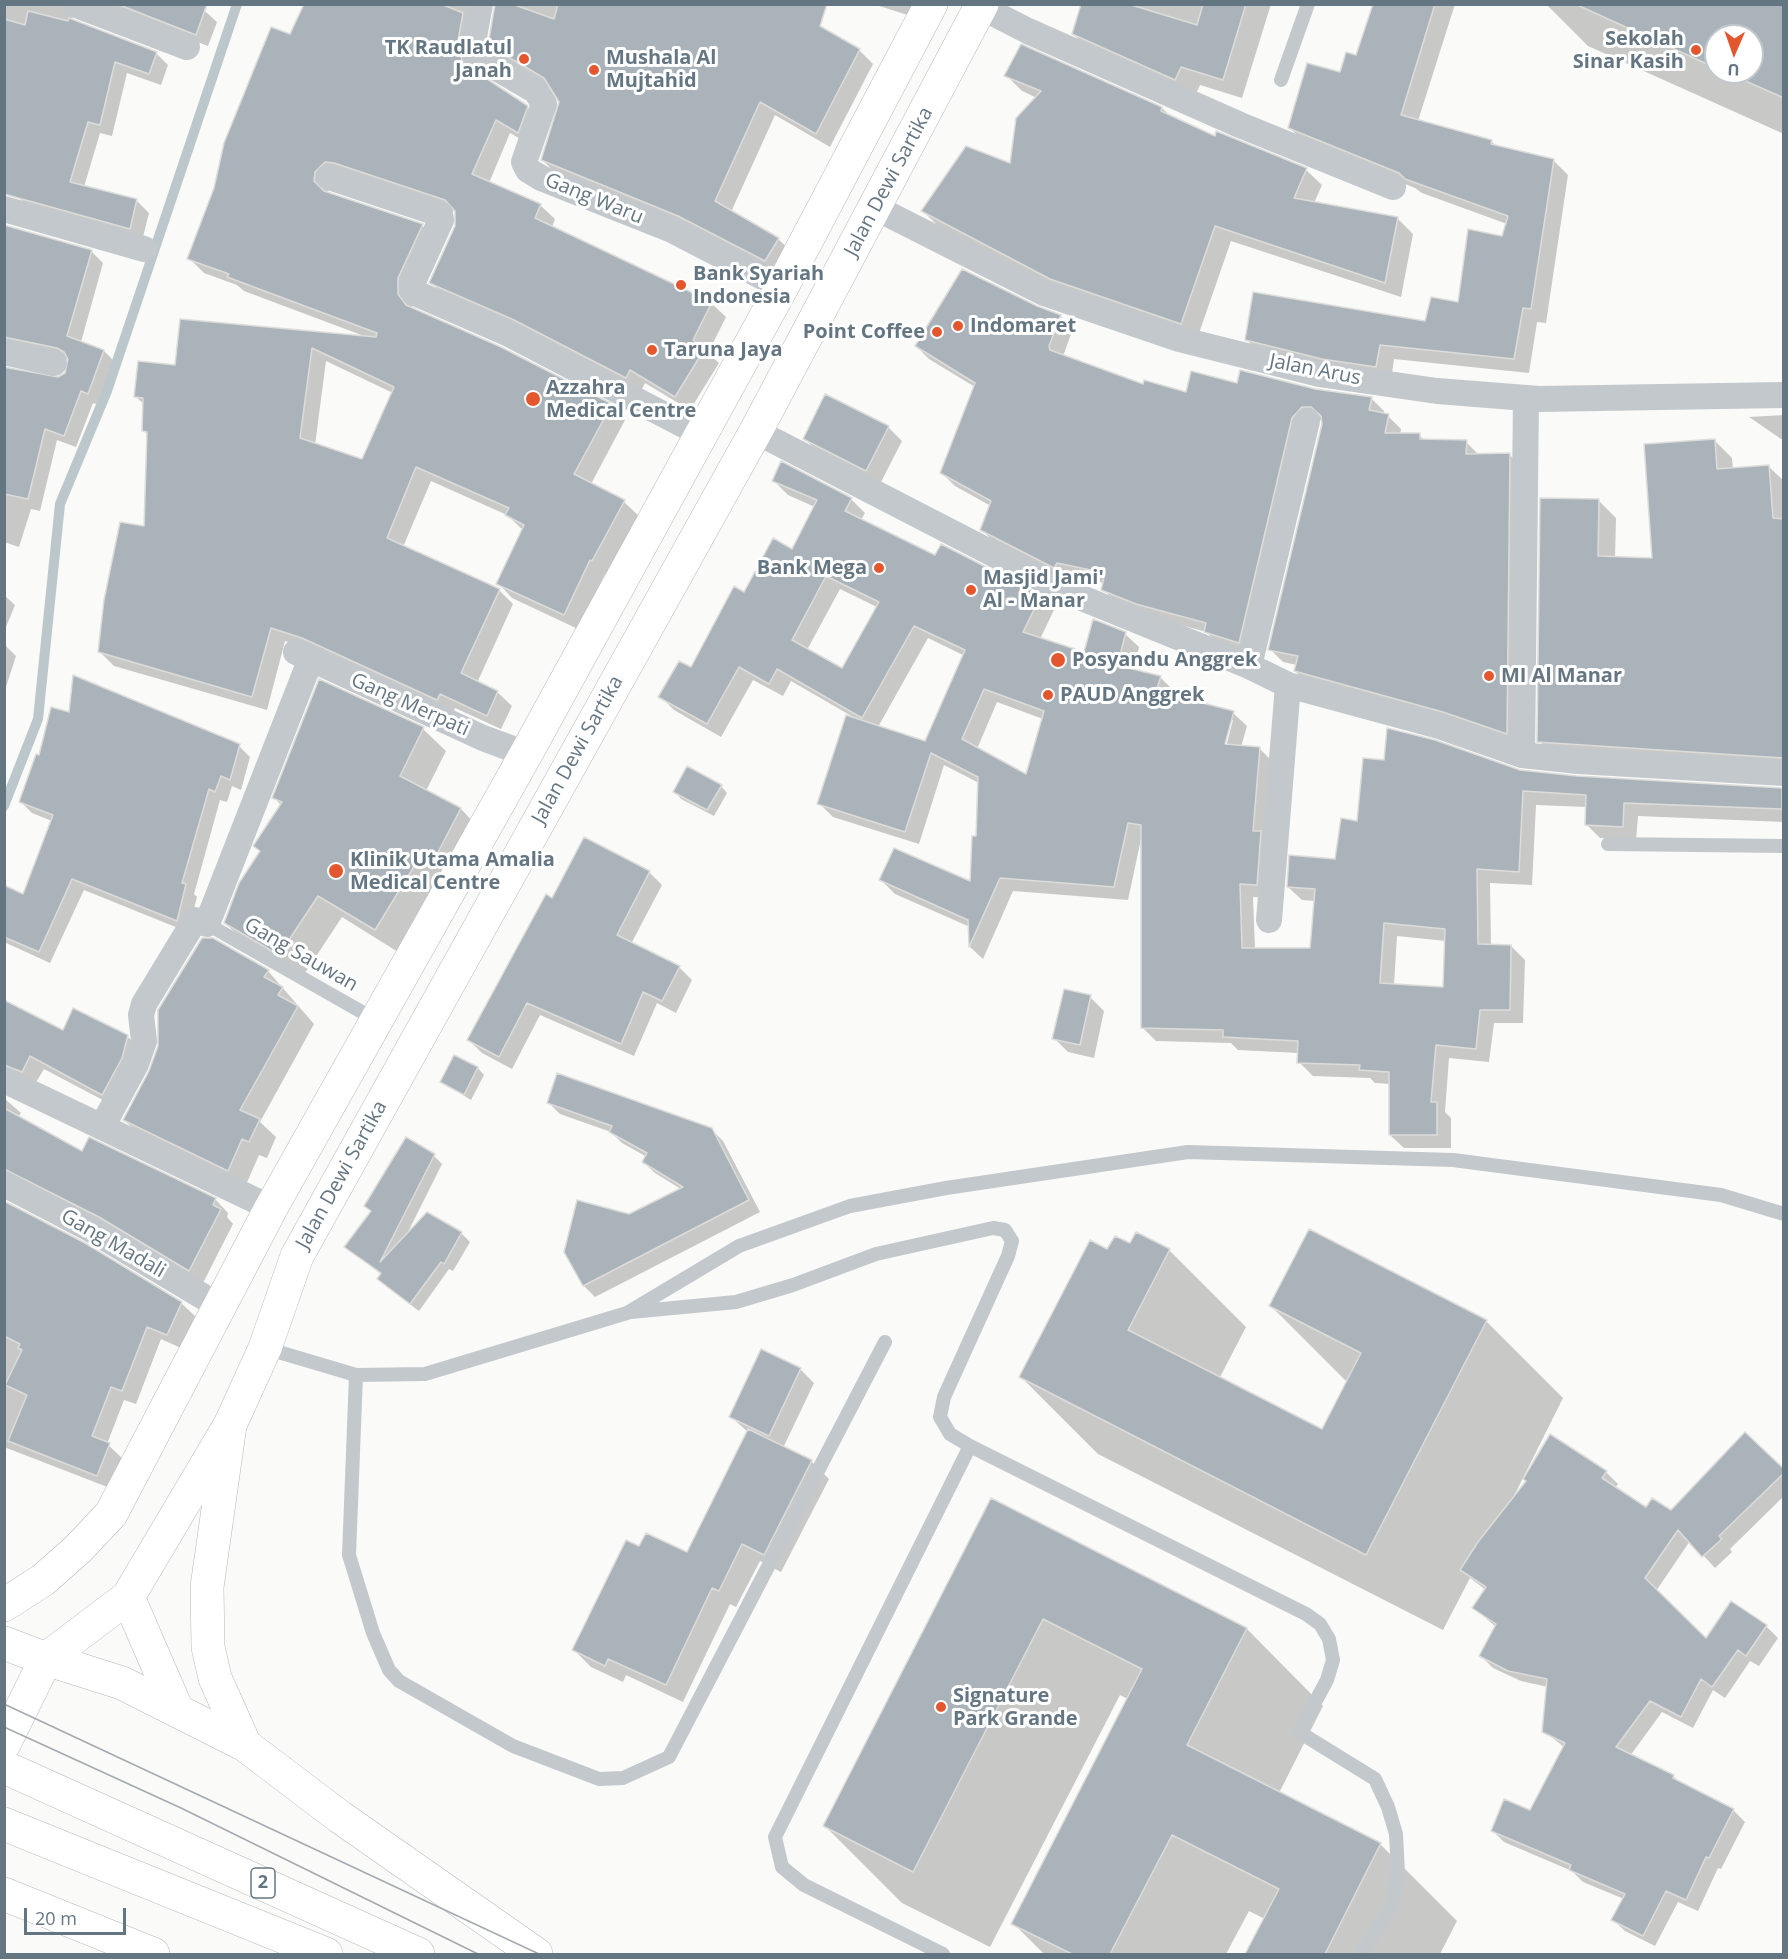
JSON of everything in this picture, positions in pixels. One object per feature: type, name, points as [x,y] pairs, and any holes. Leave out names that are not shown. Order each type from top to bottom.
[{"type":"main road","points":[[4,1605],[43,1580],[78,1549],[111,1514],[271,1208],[526,754],[782,287],[932,4]]},
{"type":"main road","name":"Jalan Dewi Sartika","points":[[46,1659],[128,1597],[230,1425],[265,1348],[297,1256],[755,431],[876,208],[981,6]]},
{"type":"main road","points":[[230,1425],[207,1587],[208,1647],[215,1678],[245,1745]]},
{"type":"main road","points":[[128,1597],[177,1710]]},
{"type":"main road","points":[[4,1642],[46,1659],[122,1683],[245,1745],[340,1817],[536,1954]]},
{"type":"main road","points":[[4,1744],[46,1659]]},
{"type":"main road","name":"2","points":[[4,1767],[108,1811],[417,1954]]},
{"type":"main road","name":"2","points":[[4,1824],[326,1954]]},
{"type":"main road","points":[[4,1894],[153,1954]]},
{"type":"street","points":[[74,4],[187,47]]},
{"type":"street","name":"Gang Waru","points":[[480,4],[472,48],[476,56],[536,91],[544,104],[524,162],[528,170],[541,178],[672,231],[782,287]]},
{"type":"street","points":[[981,6],[1028,31],[1230,121],[1394,187]]},
{"type":"street","points":[[329,177],[437,212],[442,216],[412,284],[413,292],[507,333],[701,434]]},
{"type":"street","name":"Jalan Arus","points":[[876,208],[1044,293],[1179,339],[1319,374],[1437,391],[1527,398],[1784,395]]},
{"type":"street","points":[[4,209],[144,249]]},
{"type":"street","points":[[4,352],[54,363]]},
{"type":"street","points":[[1522,755],[1527,398]]},
{"type":"street","points":[[1249,666],[1307,421]]},
{"type":"street","points":[[755,431],[1067,592],[1249,666],[1288,685],[1439,726],[1522,755],[1578,761],[1784,773]]},
{"type":"street","name":"Gang Merpati","points":[[207,924],[303,656],[483,738],[526,754]]},
{"type":"street","points":[[1269,920],[1288,685]]},
{"type":"street","points":[[103,1125],[136,1064],[144,1041],[141,1015],[144,1004],[195,920],[207,924]]},
{"type":"street","points":[[4,1080],[103,1125],[271,1208]]},
{"type":"street","name":"Gang Madali","points":[[4,1184],[92,1230],[207,1299],[217,1309]]},
{"type":"lane","points":[[1281,80],[1308,4]]},
{"type":"lane","points":[[1608,844],[1784,846]]},
{"type":"lane","name":"Gang Sauwan","points":[[207,924],[376,1020]]},
{"type":"lane","points":[[627,1313],[739,1246],[850,1206],[946,1188],[1188,1152],[1454,1160],[1721,1195],[1784,1214]]},
{"type":"lane","points":[[265,1348],[356,1375],[425,1374],[627,1313],[736,1302],[793,1285],[876,1254],[993,1228],[1005,1230],[1012,1241],[1008,1256],[944,1398],[939,1417],[950,1434],[970,1446],[1306,1614],[1320,1624],[1329,1639],[1333,1660],[1327,1680],[1299,1732],[1375,1779],[1388,1807],[1396,1834],[1398,1873],[1392,1906],[1361,1954]]},
{"type":"lane","points":[[356,1375],[349,1556],[373,1633],[389,1670],[399,1681],[513,1746],[599,1779],[623,1778],[669,1757],[885,1342]]},
{"type":"lane","points":[[943,1954],[804,1885],[782,1867],[775,1837],[970,1446]]},
{"type":"building","points":[[117,4],[207,4],[196,35]]},
{"type":"building","points":[[304,4],[441,4],[463,13],[457,46],[463,63],[528,106],[518,133],[496,120],[472,174],[541,204],[535,218],[712,302],[693,340],[705,348],[675,397],[630,370],[626,378],[514,320],[429,283],[455,226],[455,211],[445,200],[334,163],[325,162],[315,172],[314,181],[324,191],[423,224],[398,278],[398,294],[406,305],[501,347],[612,404],[574,474],[625,500],[592,561],[590,560],[564,615],[496,584],[524,525],[505,515],[509,508],[416,467],[387,538],[500,589],[461,673],[498,691],[487,716],[440,694],[437,700],[302,638],[271,628],[252,697],[98,652],[104,600],[120,522],[144,526],[147,432],[142,431],[143,398],[134,397],[138,361],[175,365],[180,319],[376,337],[377,333],[227,277],[229,274],[187,259],[214,188],[224,143],[271,27],[290,34]],"holes":[[[312,348],[394,387],[362,459],[300,438]]]},
{"type":"building","points":[[495,4],[512,4],[554,19],[558,4],[827,4],[820,26],[860,49],[816,134],[760,102],[715,201],[779,238],[765,261],[678,216],[541,160],[559,102],[544,78],[488,45]]},
{"type":"building","points":[[1081,4],[1128,4],[1197,25],[1203,4],[1246,4],[1223,80],[1181,67],[1175,80],[1072,34]]},
{"type":"building","points":[[1373,4],[1435,4],[1401,115],[1492,140],[1491,144],[1554,159],[1531,309],[1523,308],[1514,359],[1380,345],[1376,367],[1322,359],[1245,340],[1253,292],[1425,321],[1431,297],[1458,302],[1468,229],[1502,236],[1508,216],[1405,179],[1399,173],[1288,128],[1307,63],[1340,72],[1346,52],[1356,55]]},
{"type":"building","name":"Sekolah Sinar Kasih","points":[[1575,4],[1784,4],[1784,98],[1752,84],[1764,84],[1764,24],[1704,24],[1704,63]]},
{"type":"building","points":[[28,11],[68,21],[69,18],[157,52],[149,74],[115,62],[100,125],[88,122],[70,182],[137,199],[130,229],[4,194],[4,19],[25,25]]},
{"type":"building","points":[[1021,44],[1162,107],[1161,111],[1215,136],[1216,131],[1307,168],[1294,198],[1398,217],[1385,283],[1215,226],[1181,324],[1050,279],[921,211],[966,146],[1010,163],[1016,118],[1041,91],[1004,76]]},
{"type":"building","points":[[4,225],[92,250],[67,336],[104,350],[88,394],[81,391],[64,436],[45,429],[28,499],[4,494],[4,367],[58,377],[65,373],[68,359],[64,352],[57,348],[4,337]]},
{"type":"building","points":[[962,269],[1037,306],[1061,315],[1049,346],[1050,350],[1143,384],[1144,380],[1186,392],[1191,371],[1237,383],[1240,370],[1315,389],[1372,397],[1369,410],[1389,414],[1385,433],[1420,433],[1420,439],[1467,440],[1466,454],[1510,453],[1507,734],[1443,712],[1294,671],[1298,656],[1268,650],[1322,424],[1321,416],[1311,407],[1302,407],[1292,418],[1239,643],[1204,632],[1206,623],[1136,604],[1101,590],[1105,573],[1057,563],[1054,568],[980,530],[991,501],[940,473],[975,383],[915,346]]},
{"type":"building","points":[[825,394],[889,426],[866,471],[803,439]]},
{"type":"building","points":[[1715,439],[1717,469],[1769,465],[1773,518],[1784,519],[1783,758],[1537,742],[1540,498],[1599,499],[1598,556],[1652,558],[1644,444]]},
{"type":"building","points":[[781,461],[852,498],[845,511],[935,555],[941,544],[1041,595],[1023,632],[1084,652],[1093,619],[1126,632],[1120,655],[1123,656],[1120,666],[1161,676],[1156,691],[1234,711],[1225,744],[1260,747],[1253,831],[1261,831],[1257,885],[1240,884],[1242,948],[1310,948],[1315,889],[1287,887],[1289,855],[1335,859],[1341,818],[1357,821],[1363,758],[1384,760],[1387,728],[1435,740],[1520,770],[1577,776],[1782,788],[1782,809],[1624,803],[1623,827],[1585,825],[1586,795],[1523,791],[1519,872],[1477,869],[1478,944],[1511,945],[1510,1010],[1480,1010],[1476,1049],[1436,1045],[1431,1102],[1437,1102],[1437,1135],[1389,1135],[1389,1072],[1359,1070],[1360,1065],[1297,1063],[1298,1041],[1223,1037],[1223,1030],[1141,1028],[1141,825],[1128,823],[1114,887],[1000,878],[969,947],[968,920],[879,880],[894,848],[970,881],[972,836],[976,836],[978,777],[931,753],[905,832],[817,804],[846,715],[925,741],[965,650],[914,626],[862,718],[777,669],[769,684],[739,667],[707,724],[658,697],[679,661],[691,667],[734,586],[744,592],[773,538],[792,549],[817,500],[772,481]],"holes":[[[826,576],[879,602],[842,668],[792,640]],[[984,689],[1044,711],[1026,774],[962,739]],[[1384,923],[1445,929],[1443,987],[1380,983]]]},
{"type":"building","points":[[73,675],[240,744],[230,780],[221,776],[215,792],[209,789],[182,883],[186,884],[177,921],[72,879],[39,952],[4,937],[4,885],[23,894],[53,815],[19,802],[36,754],[39,755],[51,707],[69,712]]},
{"type":"building","points":[[319,679],[424,727],[400,776],[461,808],[436,856],[424,850],[375,930],[318,896],[279,955],[224,923],[239,883],[260,851],[253,846],[282,802],[272,798]]},
{"type":"building","points":[[687,766],[722,785],[707,810],[673,792]]},
{"type":"building","points":[[584,837],[650,871],[617,935],[680,966],[662,1001],[643,992],[621,1044],[527,1003],[499,1057],[467,1040],[546,894],[552,898]]},
{"type":"building","points":[[202,938],[213,938],[269,970],[264,977],[283,987],[278,995],[298,1006],[240,1110],[260,1119],[249,1142],[242,1139],[228,1171],[123,1120],[149,1071],[158,1046],[158,1010]]},
{"type":"building","points":[[1064,989],[1091,995],[1080,1045],[1052,1039]]},
{"type":"building","points":[[4,1000],[63,1030],[73,1008],[128,1035],[122,1058],[102,1095],[30,1056],[22,1072],[4,1065]]},
{"type":"building","points":[[454,1055],[478,1067],[464,1095],[440,1082]]},
{"type":"building","points":[[557,1073],[712,1128],[749,1200],[583,1286],[564,1252],[577,1200],[629,1214],[683,1187],[642,1162],[647,1153],[609,1132],[612,1126],[547,1103]]},
{"type":"building","points":[[4,1108],[82,1151],[89,1137],[216,1198],[213,1205],[221,1209],[189,1271],[99,1217],[4,1169]]},
{"type":"building","points":[[406,1137],[435,1154],[380,1262],[427,1212],[462,1232],[444,1264],[441,1262],[410,1304],[377,1279],[381,1273],[344,1247],[371,1211],[364,1206]]},
{"type":"building","points":[[4,1201],[85,1243],[182,1302],[167,1335],[147,1327],[122,1391],[111,1387],[92,1436],[110,1443],[97,1476],[8,1441],[27,1395],[5,1385],[22,1350],[18,1348],[20,1344],[4,1336]]},
{"type":"building","points":[[1309,1229],[1487,1320],[1366,1555],[1019,1377],[1090,1240],[1107,1249],[1115,1236],[1130,1243],[1136,1232],[1170,1249],[1128,1330],[1322,1429],[1361,1353],[1269,1306]]},
{"type":"building","points":[[761,1349],[801,1368],[769,1436],[729,1417]]},
{"type":"building","points":[[748,1429],[812,1460],[764,1555],[742,1544],[719,1591],[712,1588],[666,1685],[608,1659],[605,1666],[572,1650],[626,1540],[639,1546],[646,1533],[687,1552]]},
{"type":"building","points":[[1745,1432],[1784,1469],[1784,1473],[1719,1536],[1722,1539],[1702,1557],[1678,1530],[1645,1578],[1706,1638],[1731,1601],[1767,1625],[1746,1656],[1738,1650],[1712,1687],[1701,1679],[1681,1717],[1650,1701],[1616,1747],[1674,1775],[1673,1778],[1734,1809],[1709,1858],[1706,1857],[1686,1900],[1666,1891],[1643,1936],[1611,1920],[1625,1894],[1569,1870],[1571,1865],[1491,1831],[1504,1799],[1530,1810],[1565,1743],[1542,1732],[1547,1679],[1508,1671],[1479,1656],[1496,1624],[1472,1608],[1486,1587],[1460,1570],[1478,1542],[1526,1481],[1523,1479],[1550,1434],[1607,1471],[1602,1478],[1646,1507],[1652,1498],[1671,1510]]},
{"type":"building","name":"Signature Park Grande","points":[[991,1498],[1247,1628],[1187,1745],[1381,1843],[1325,1954],[1245,1954],[1279,1889],[1172,1835],[1110,1954],[1072,1954],[1011,1924],[1142,1669],[1043,1619],[913,1872],[823,1826]]},
{"type":"waterway","points":[[4,806],[38,719],[60,504],[107,391],[237,4]]},
{"type":"tram line","points":[[4,1704],[539,1954]]},
{"type":"tram line","points":[[4,1727],[181,1808],[478,1954]]},
{"type":"place","name":"Sekolah Sinar Kasih","points":[[1696,50]]},
{"type":"place","name":"TK Raudlatul Janah","points":[[524,59]]},
{"type":"place","name":"Mushala Al Mujtahid","points":[[594,70]]},
{"type":"place","name":"Bank Syariah Indonesia","points":[[681,285]]},
{"type":"place","name":"Indomaret","points":[[958,326]]},
{"type":"place","name":"Point Coffee","points":[[937,332]]},
{"type":"place","name":"Taruna Jaya","points":[[652,350]]},
{"type":"place","name":"Azzahra Medical Centre","points":[[533,399]]},
{"type":"place","name":"Bank Mega","points":[[879,568]]},
{"type":"place","name":"Masjid Jami' Al - Manar","points":[[971,590]]},
{"type":"place","name":"Posyandu Anggrek","points":[[1058,660]]},
{"type":"place","name":"MI Al Manar","points":[[1489,676]]},
{"type":"place","name":"PAUD Anggrek","points":[[1048,695]]},
{"type":"place","name":"Klinik Utama Amalia Medical Centre","points":[[336,871]]},
{"type":"place","name":"Signature Park Grande","points":[[941,1707]]}]
